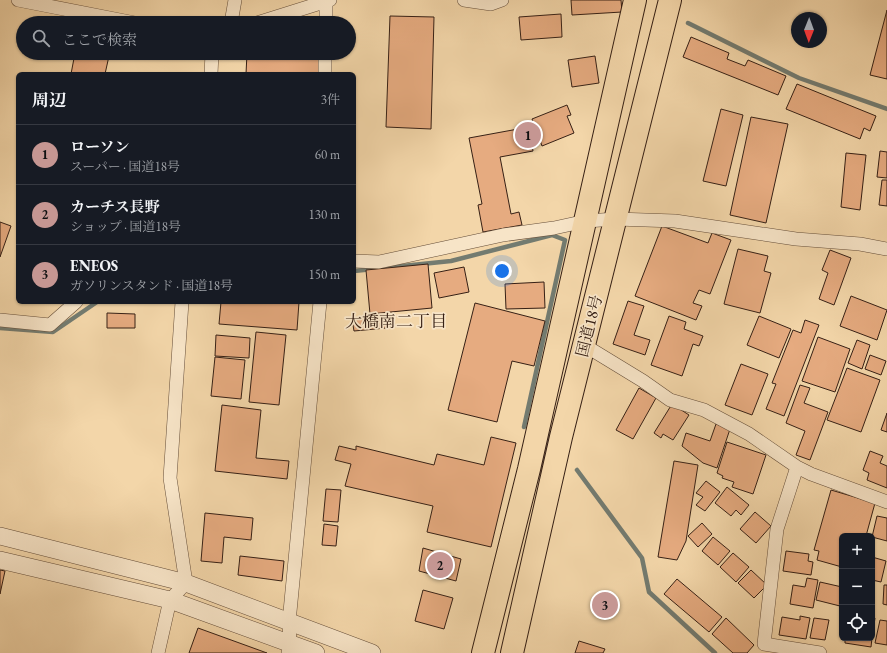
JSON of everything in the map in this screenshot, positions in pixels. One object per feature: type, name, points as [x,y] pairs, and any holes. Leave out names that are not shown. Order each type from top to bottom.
[{"type":"highway","name":"国道18号","points":[[483,653],[529,469],[635,0]]},
{"type":"highway","name":"国道18号","points":[[512,653],[561,437],[670,0]]},
{"type":"street","points":[[18,0],[99,16]]},
{"type":"street","points":[[232,16],[235,0]]},
{"type":"street","points":[[279,16],[328,0],[327,16]]},
{"type":"street","points":[[464,0],[491,4],[502,0]]},
{"type":"street","points":[[211,72],[212,60]]},
{"type":"street","points":[[325,72],[326,60]]},
{"type":"street","points":[[356,261],[379,262],[503,235],[554,228],[586,221],[616,219],[675,221],[796,239],[860,244],[887,249]]},
{"type":"street","points":[[0,320],[50,325],[74,304]]},
{"type":"street","points":[[182,304],[170,478],[186,583]]},
{"type":"street","points":[[289,648],[289,622],[320,304]]},
{"type":"street","points":[[584,345],[643,381],[670,400],[704,410],[749,434],[811,474],[887,502]]},
{"type":"street","points":[[797,466],[777,529],[764,648],[820,653]]},
{"type":"street","points":[[0,536],[186,583],[372,653]]},
{"type":"street","points":[[0,560],[170,600],[289,648],[316,653]]},
{"type":"street","points":[[158,653],[170,600],[186,583]]},
{"type":"building","points":[[571,0],[621,0],[622,12],[572,15]]},
{"type":"building","points":[[887,10],[887,79],[870,75]]},
{"type":"building","points":[[561,14],[562,37],[521,40],[519,17]]},
{"type":"building","points":[[390,16],[434,17],[431,129],[386,127]]},
{"type":"building","points":[[691,37],[729,53],[727,59],[745,66],[748,60],[786,76],[778,95],[683,57]]},
{"type":"building","points":[[595,56],[599,83],[572,87],[568,60]]},
{"type":"building","points":[[74,60],[108,60],[105,72],[71,72]]},
{"type":"building","points":[[247,60],[321,60],[320,72],[246,72]]},
{"type":"building","points":[[797,84],[876,116],[870,131],[864,128],[860,139],[786,109]]},
{"type":"building","points":[[567,105],[571,115],[567,116],[574,133],[542,146],[532,119]]},
{"type":"building","points":[[721,109],[743,115],[726,186],[703,181]]},
{"type":"building","points":[[751,117],[788,124],[766,223],[730,215]]},
{"type":"building","points":[[529,127],[533,151],[500,157],[511,214],[519,212],[522,225],[483,232],[478,205],[482,204],[469,138]]},
{"type":"building","points":[[880,151],[887,152],[887,178],[877,177]]},
{"type":"building","points":[[846,153],[866,155],[860,210],[841,207]]},
{"type":"building","points":[[882,180],[887,180],[887,206],[879,205]]},
{"type":"building","points":[[0,222],[11,226],[0,257]]},
{"type":"building","points":[[662,226],[708,243],[712,233],[731,240],[710,294],[699,290],[693,303],[702,306],[696,320],[635,296]]},
{"type":"building","points":[[738,249],[768,256],[764,271],[771,273],[760,313],[724,304]]},
{"type":"building","points":[[830,250],[851,258],[834,305],[819,299],[828,273],[822,270]]},
{"type":"building","points":[[428,264],[432,308],[370,314],[366,270]]},
{"type":"building","points":[[464,267],[469,292],[439,298],[434,273]]},
{"type":"building","points":[[544,282],[545,308],[506,309],[505,284]]},
{"type":"building","points":[[851,296],[887,310],[877,340],[840,326]]},
{"type":"building","points":[[628,301],[644,306],[634,335],[650,340],[645,355],[613,344]]},
{"type":"building","points":[[475,303],[545,321],[534,366],[512,361],[497,422],[448,410]]},
{"type":"building","points":[[221,304],[299,304],[297,330],[219,324]]},
{"type":"building","points":[[107,313],[135,314],[135,328],[107,328]]},
{"type":"building","points":[[385,315],[386,328],[354,331],[352,319]]},
{"type":"building","points":[[669,316],[686,322],[684,329],[703,336],[699,346],[693,344],[682,376],[651,365]]},
{"type":"building","points":[[759,316],[791,329],[779,358],[747,345]]},
{"type":"building","points":[[805,320],[819,325],[784,416],[766,409],[776,384],[772,383],[793,330],[801,333]]},
{"type":"building","points":[[256,332],[286,335],[279,405],[249,402]]},
{"type":"building","points":[[216,335],[250,338],[249,358],[215,356]]},
{"type":"building","points":[[818,337],[850,349],[835,392],[802,381]]},
{"type":"building","points":[[857,340],[870,345],[862,369],[848,363]]},
{"type":"building","points":[[870,355],[886,361],[881,375],[865,369]]},
{"type":"building","points":[[215,357],[245,360],[241,399],[211,396]]},
{"type":"building","points":[[741,364],[768,374],[752,415],[725,405]]},
{"type":"building","points":[[847,368],[880,380],[861,432],[827,420]]},
{"type":"building","points":[[800,385],[810,388],[804,403],[828,412],[810,460],[796,455],[805,431],[786,423]]},
{"type":"building","points":[[639,388],[656,398],[633,439],[616,430]]},
{"type":"building","points":[[672,404],[689,415],[673,440],[663,434],[661,438],[654,433]]},
{"type":"building","points":[[222,405],[261,410],[256,458],[289,461],[287,479],[215,471]]},
{"type":"building","points":[[887,413],[887,432],[881,430]]},
{"type":"building","points":[[716,424],[730,429],[717,468],[703,463],[682,446],[686,433],[710,441]]},
{"type":"building","points":[[491,437],[516,443],[491,547],[427,532],[433,506],[345,486],[351,464],[335,460],[339,446],[356,450],[356,446],[434,465],[437,454],[484,465]]},
{"type":"building","points":[[727,442],[766,455],[753,494],[732,487],[734,482],[722,478],[723,476],[717,473]]},
{"type":"building","points":[[870,451],[883,456],[880,463],[887,466],[887,488],[867,480],[869,473],[863,470]]},
{"type":"building","points":[[674,461],[698,465],[686,541],[677,560],[658,557]]},
{"type":"building","points":[[706,481],[720,492],[705,511],[696,505],[703,497],[696,493]]},
{"type":"building","points":[[727,487],[749,505],[741,515],[736,510],[731,516],[715,503]]},
{"type":"building","points":[[326,489],[341,490],[338,522],[323,521]]},
{"type":"building","points":[[831,490],[875,503],[867,533],[839,533],[839,566],[817,560],[819,551],[814,550]]},
{"type":"building","points":[[755,512],[771,526],[756,543],[740,529]]},
{"type":"building","points":[[205,513],[253,518],[251,540],[224,537],[222,563],[201,561]]},
{"type":"building","points":[[877,516],[887,518],[887,541],[875,538],[875,533],[873,533]]},
{"type":"building","points":[[702,523],[712,534],[698,547],[688,536]]},
{"type":"building","points":[[324,524],[338,526],[336,546],[322,545]]},
{"type":"building","points":[[713,537],[730,551],[718,565],[702,551]]},
{"type":"building","points":[[423,548],[461,559],[456,581],[419,571]]},
{"type":"building","points":[[786,551],[809,554],[808,561],[813,562],[811,575],[783,571]]},
{"type":"building","points":[[733,553],[749,567],[736,582],[720,567]]},
{"type":"building","points":[[240,556],[284,561],[282,581],[238,575]]},
{"type":"building","points":[[875,558],[886,561],[881,582],[875,581]]},
{"type":"building","points":[[0,570],[5,571],[0,594]]},
{"type":"building","points":[[751,570],[767,585],[754,598],[738,583]]},
{"type":"building","points":[[807,578],[818,580],[813,608],[790,604],[793,585],[805,587]]},
{"type":"building","points":[[677,579],[722,617],[709,632],[664,594]]},
{"type":"building","points":[[820,582],[839,586],[839,606],[816,600]]},
{"type":"building","points":[[884,585],[887,585],[887,605],[883,604]]},
{"type":"building","points":[[423,590],[453,598],[444,629],[415,621]]},
{"type":"building","points":[[800,616],[810,618],[806,639],[779,635],[782,617],[800,620]]},
{"type":"building","points":[[726,618],[754,645],[747,653],[733,653],[712,634]]},
{"type":"building","points":[[814,618],[829,620],[825,640],[810,638]]},
{"type":"building","points":[[880,620],[887,621],[887,645],[875,643]]},
{"type":"building","points":[[198,628],[267,653],[189,653]]},
{"type":"building","points":[[579,641],[605,649],[603,653],[575,653]]},
{"type":"building","points":[[845,641],[872,641],[871,647],[845,643]]},
{"type":"waterway","points":[[688,23],[799,78],[887,109]]},
{"type":"waterway","points":[[356,271],[451,261],[552,235],[565,240],[524,427]]},
{"type":"waterway","points":[[0,328],[53,332],[94,304]]},
{"type":"waterway","points":[[577,470],[642,558],[649,592],[715,653]]},
{"type":"place","name":"ローソン","points":[[528,135]]},
{"type":"place","name":"カーチス長野","points":[[440,565]]},
{"type":"place","name":"ENEOS","points":[[605,605]]},
{"type":"district","name":"大橋南二丁目","points":[[396,321]]}]
